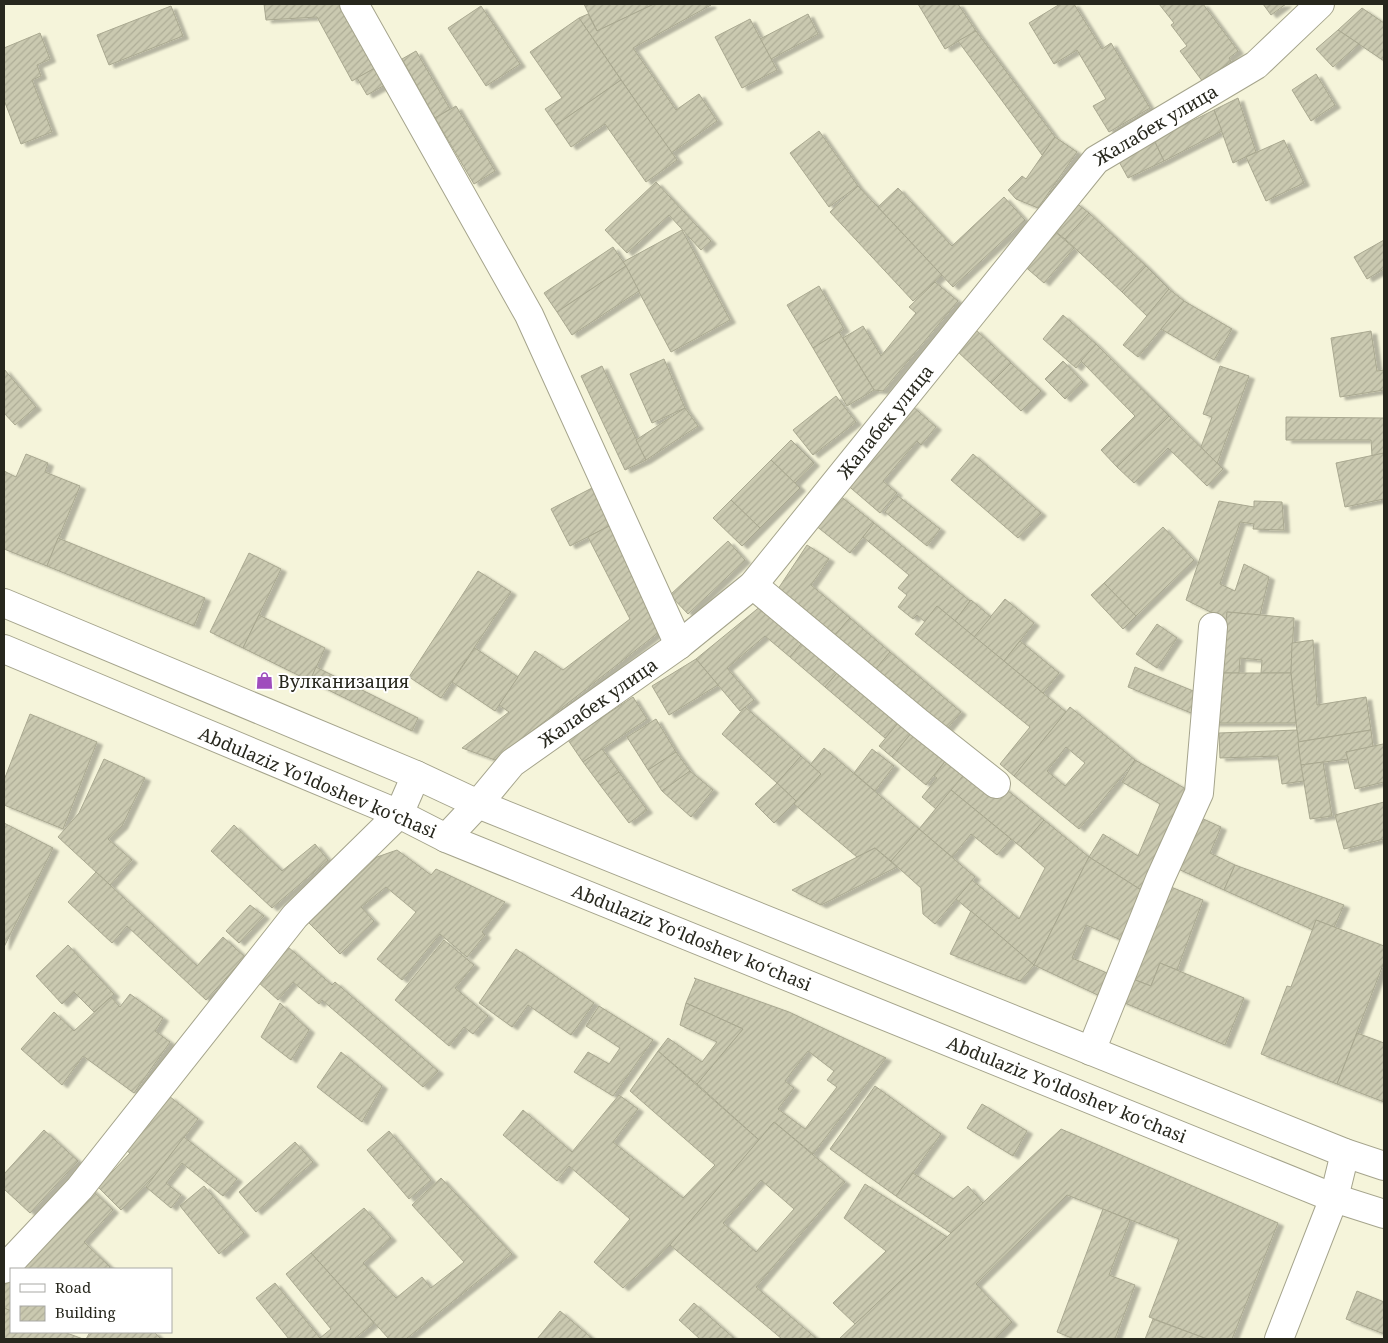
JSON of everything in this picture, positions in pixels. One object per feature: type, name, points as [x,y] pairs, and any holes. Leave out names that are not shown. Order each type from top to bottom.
[{"type":"street","points":[[354,4],[529,315],[679,645]]},
{"type":"street","name":"Жалабек улица","points":[[446,838],[512,764],[679,645],[753,585],[1096,160],[1256,65],[1320,4]]},
{"type":"street","points":[[753,585],[919,723],[996,784]]},
{"type":"street","points":[[4,603],[416,775],[478,804],[1346,1153],[1384,1166]]},
{"type":"street","points":[[1091,1051],[1160,878],[1199,793],[1213,627]]},
{"type":"street","name":"Abdulaziz Yoʻldoshev koʻchasi","points":[[4,649],[399,814],[446,838],[1334,1198],[1384,1214]]},
{"type":"street","points":[[4,1270],[80,1188],[295,916],[399,814],[416,775]]},
{"type":"street","points":[[1279,1339],[1334,1198],[1346,1153]]},
{"type":"building","points":[[264,4],[340,4],[375,68],[352,81],[317,17],[266,20]]},
{"type":"building","points":[[584,4],[654,4],[597,31]]},
{"type":"building","points":[[654,4],[711,5],[633,48],[676,110],[699,94],[717,121],[671,153],[579,18],[588,14],[597,31]]},
{"type":"building","points":[[918,4],[958,4],[976,31],[945,49]]},
{"type":"building","points":[[1060,4],[1074,4],[1102,49],[1111,43],[1150,108],[1109,132],[1093,106],[1106,99],[1077,50],[1054,64],[1029,23]]},
{"type":"building","points":[[1159,4],[1203,4],[1238,51],[1229,58],[1231,61],[1203,82],[1180,51],[1187,46],[1171,25],[1174,23]]},
{"type":"building","points":[[1263,4],[1286,4],[1271,15]]},
{"type":"building","points":[[171,6],[183,36],[109,65],[97,35]]},
{"type":"building","points":[[481,6],[520,64],[486,86],[448,28]]},
{"type":"building","points":[[1362,8],[1384,23],[1384,61],[1338,30]]},
{"type":"building","points":[[808,14],[818,34],[771,59],[760,39]]},
{"type":"building","points":[[579,18],[621,80],[556,125],[545,109],[562,98],[530,52]]},
{"type":"building","points":[[750,19],[777,70],[742,88],[715,37]]},
{"type":"building","points":[[1338,30],[1359,44],[1333,67],[1316,49]]},
{"type":"building","points":[[976,31],[1055,137],[1042,155],[958,41]]},
{"type":"building","points":[[40,33],[50,59],[37,65],[41,76],[32,80],[52,132],[21,144],[4,100],[4,48]]},
{"type":"building","points":[[416,51],[450,109],[435,118],[402,59]]},
{"type":"building","points":[[375,68],[385,85],[367,95],[357,78]]},
{"type":"building","points":[[1316,74],[1335,105],[1311,121],[1292,90]]},
{"type":"building","points":[[621,80],[677,160],[646,182],[605,124],[571,147],[556,125]]},
{"type":"building","points":[[1238,98],[1256,152],[1233,163],[1214,110]]},
{"type":"building","points":[[456,106],[495,171],[474,184],[435,118]]},
{"type":"building","points":[[1214,110],[1222,131],[1164,161],[1154,140]]},
{"type":"building","points":[[819,131],[858,186],[829,207],[790,153]]},
{"type":"building","points":[[1055,137],[1077,152],[1038,208],[1016,199],[1008,190],[1022,176],[1026,179]]},
{"type":"building","points":[[1154,140],[1164,161],[1128,178],[1117,158]]},
{"type":"building","points":[[1284,140],[1304,183],[1266,201],[1246,157]]},
{"type":"building","points":[[656,182],[711,241],[701,250],[669,215],[627,253],[605,230]]},
{"type":"building","points":[[858,186],[942,275],[913,301],[830,212]]},
{"type":"building","points":[[898,188],[952,246],[1004,197],[1025,220],[953,287],[878,207]]},
{"type":"building","points":[[1075,202],[1089,213],[1065,239],[1051,228]]},
{"type":"building","points":[[1089,213],[1146,266],[1122,292],[1065,239]]},
{"type":"building","points":[[1052,229],[1074,248],[1044,283],[1022,264]]},
{"type":"building","points":[[682,230],[730,320],[671,352],[623,262]]},
{"type":"building","points":[[1384,240],[1384,269],[1367,279],[1354,257]]},
{"type":"building","points":[[613,247],[626,266],[557,312],[544,293]]},
{"type":"building","points":[[626,266],[639,291],[572,335],[557,312]]},
{"type":"building","points":[[1146,266],[1169,289],[1147,316],[1122,292]]},
{"type":"building","points":[[935,282],[958,301],[883,391],[874,390],[843,338],[863,326],[881,356],[916,313],[909,307]]},
{"type":"building","points":[[819,286],[844,329],[813,348],[787,305]]},
{"type":"building","points":[[1169,289],[1184,301],[1138,357],[1123,345]]},
{"type":"building","points":[[1184,301],[1232,329],[1214,360],[1161,329]]},
{"type":"building","points":[[1063,315],[1096,344],[1076,368],[1043,339]]},
{"type":"building","points":[[975,329],[1011,363],[991,383],[956,350]]},
{"type":"building","points":[[1371,331],[1377,371],[1384,370],[1384,390],[1340,397],[1331,338]]},
{"type":"building","points":[[839,332],[874,390],[847,406],[813,348]]},
{"type":"building","points":[[1096,344],[1169,416],[1117,467],[1101,450],[1135,416],[1081,361]]},
{"type":"building","points":[[664,359],[685,408],[652,423],[630,374]]},
{"type":"building","points":[[1063,361],[1083,382],[1065,399],[1045,379]]},
{"type":"building","points":[[1011,363],[1041,391],[1021,411],[991,383]]},
{"type":"building","points":[[602,366],[646,460],[625,470],[581,376]]},
{"type":"building","points":[[1220,366],[1249,376],[1217,464],[1201,447],[1212,417],[1203,414]]},
{"type":"building","points":[[4,369],[36,407],[15,425],[4,413]]},
{"type":"building","points":[[836,396],[856,422],[813,455],[793,430]]},
{"type":"building","points":[[911,405],[936,427],[921,445],[917,441],[883,481],[897,493],[880,513],[845,483]]},
{"type":"building","points":[[685,408],[698,426],[646,460],[636,440]]},
{"type":"building","points":[[1169,416],[1223,469],[1207,486],[1168,448],[1134,483],[1117,467]]},
{"type":"building","points":[[1286,417],[1384,418],[1384,453],[1372,456],[1371,440],[1286,440]]},
{"type":"building","points":[[791,440],[814,463],[795,483],[771,460]]},
{"type":"building","points":[[1384,453],[1384,499],[1345,507],[1336,463]]},
{"type":"building","points":[[26,454],[48,463],[45,472],[80,486],[47,566],[4,549],[4,471],[16,477]]},
{"type":"building","points":[[973,454],[1041,513],[1018,538],[951,480]]},
{"type":"building","points":[[771,460],[800,488],[760,528],[731,500]]},
{"type":"building","points":[[592,488],[611,525],[570,546],[551,509]]},
{"type":"building","points":[[839,495],[874,523],[850,553],[815,525]]},
{"type":"building","points":[[898,496],[940,529],[927,546],[885,512]]},
{"type":"building","points":[[731,500],[760,528],[742,546],[713,518]]},
{"type":"building","points":[[1219,501],[1254,507],[1254,501],[1282,502],[1284,530],[1253,529],[1254,524],[1240,522],[1220,584],[1235,591],[1244,564],[1269,577],[1260,615],[1227,612],[1227,620],[1186,600]]},
{"type":"building","points":[[874,523],[970,601],[955,621],[937,606],[925,622],[917,615],[913,619],[898,607],[907,595],[898,588],[909,575],[863,537]]},
{"type":"building","points":[[611,525],[663,629],[495,760],[462,748],[509,712],[499,705],[535,651],[563,670],[630,619],[588,537]]},
{"type":"building","points":[[1163,527],[1194,560],[1136,616],[1104,583]]},
{"type":"building","points":[[58,538],[205,598],[194,626],[47,566]]},
{"type":"building","points":[[728,541],[745,560],[688,614],[670,595]]},
{"type":"building","points":[[807,545],[829,559],[811,585],[850,618],[834,636],[778,589]]},
{"type":"building","points":[[249,553],[281,569],[243,648],[210,632]]},
{"type":"building","points":[[478,571],[511,592],[441,698],[409,677]]},
{"type":"building","points":[[1104,583],[1136,616],[1123,629],[1091,595]]},
{"type":"building","points":[[1005,599],[1034,623],[1004,661],[974,637]]},
{"type":"building","points":[[971,600],[991,617],[974,637],[955,621]]},
{"type":"building","points":[[767,601],[808,636],[790,657],[765,636],[727,668],[754,700],[740,711],[696,659]]},
{"type":"building","points":[[937,606],[1066,712],[1014,776],[1000,764],[1030,727],[915,634]]},
{"type":"building","points":[[1227,612],[1294,618],[1291,673],[1261,673],[1262,660],[1240,658],[1239,673],[1222,673]]},
{"type":"building","points":[[259,615],[325,648],[310,681],[243,648]]},
{"type":"building","points":[[850,618],[890,652],[875,670],[834,636]]},
{"type":"building","points":[[1157,624],[1177,638],[1157,668],[1136,654]]},
{"type":"building","points":[[808,636],[843,666],[825,687],[790,657]]},
{"type":"building","points":[[1313,640],[1317,705],[1366,697],[1371,730],[1298,742],[1291,673],[1292,643]]},
{"type":"building","points":[[1020,641],[1059,673],[1043,693],[1004,661]]},
{"type":"building","points":[[475,648],[518,677],[495,711],[452,682]]},
{"type":"building","points":[[890,652],[961,712],[946,730],[875,670]]},
{"type":"building","points":[[696,659],[718,685],[669,715],[652,686]]},
{"type":"building","points":[[843,666],[903,717],[885,738],[825,687]]},
{"type":"building","points":[[316,667],[418,718],[412,731],[310,681]]},
{"type":"building","points":[[1135,667],[1203,695],[1196,715],[1128,687]]},
{"type":"building","points":[[1222,673],[1291,673],[1296,723],[1209,723]]},
{"type":"building","points":[[633,697],[647,719],[583,762],[568,740]]},
{"type":"building","points":[[745,707],[801,756],[777,783],[722,734]]},
{"type":"building","points":[[1070,707],[1135,760],[1079,829],[1014,776]],"holes":[[[1066,747],[1085,763],[1065,786],[1047,771]]]},
{"type":"building","points":[[30,714],[97,742],[63,829],[4,805],[4,780]]},
{"type":"building","points":[[903,717],[916,727],[892,757],[879,746]]},
{"type":"building","points":[[656,719],[676,752],[648,770],[627,737]]},
{"type":"building","points":[[916,727],[950,755],[926,785],[892,757]]},
{"type":"building","points":[[1297,730],[1304,781],[1282,784],[1278,756],[1220,758],[1219,733]]},
{"type":"building","points":[[1371,730],[1373,747],[1346,752],[1348,759],[1301,765],[1298,742]]},
{"type":"building","points":[[1384,744],[1384,782],[1355,789],[1346,752]]},
{"type":"building","points":[[824,748],[919,829],[891,861],[875,848],[857,857],[794,804],[821,774],[810,765]]},
{"type":"building","points":[[602,749],[619,772],[600,785],[583,762]]},
{"type":"building","points":[[872,749],[894,766],[875,791],[854,773]]},
{"type":"building","points":[[676,752],[690,771],[662,791],[648,770]]},
{"type":"building","points":[[950,755],[968,770],[936,809],[922,797],[937,778],[934,776]]},
{"type":"building","points":[[801,756],[821,774],[796,801],[777,783]]},
{"type":"building","points":[[104,759],[145,778],[122,826],[108,839],[132,860],[110,885],[58,837],[79,813]]},
{"type":"building","points":[[1135,760],[1193,793],[1149,895],[1089,857],[1103,834],[1138,856],[1160,804],[1122,782]]},
{"type":"building","points":[[1323,762],[1332,816],[1310,819],[1301,765]]},
{"type":"building","points":[[968,770],[1002,786],[1044,820],[1021,847],[951,790]]},
{"type":"building","points":[[690,771],[713,790],[691,817],[662,791]]},
{"type":"building","points":[[619,772],[647,810],[629,823],[600,785]]},
{"type":"building","points":[[777,783],[796,801],[774,823],[755,804]]},
{"type":"building","points":[[951,790],[1011,839],[997,855],[971,834],[952,857],[919,829]]},
{"type":"building","points":[[1384,802],[1384,839],[1344,849],[1335,815]]},
{"type":"building","points":[[1199,817],[1221,827],[1210,853],[1235,865],[1224,890],[1176,868]]},
{"type":"building","points":[[1044,820],[1089,857],[1034,965],[956,899],[972,880],[1019,919],[1045,868],[1021,847]]},
{"type":"building","points":[[4,823],[53,848],[4,947]]},
{"type":"building","points":[[234,825],[282,871],[315,844],[328,860],[272,908],[211,851]]},
{"type":"building","points":[[919,829],[975,877],[935,924],[923,914],[921,888],[891,861]]},
{"type":"building","points":[[875,848],[897,867],[821,905],[792,890]]},
{"type":"building","points":[[397,850],[431,875],[436,869],[505,902],[482,932],[485,935],[467,957],[440,934],[402,980],[377,959],[416,912],[386,887],[361,907],[374,921],[340,954],[309,923],[377,857]]},
{"type":"building","points":[[1089,857],[1149,895],[1128,943],[1086,925],[1072,958],[1114,976],[1104,998],[1034,965]]},
{"type":"building","points":[[1235,865],[1344,905],[1334,927],[1316,920],[1313,930],[1224,890]]},
{"type":"building","points":[[96,872],[197,966],[223,937],[245,957],[206,1000],[127,926],[112,943],[68,902]]},
{"type":"building","points":[[1166,885],[1203,900],[1177,970],[1160,963],[1151,986],[1130,978]]},
{"type":"building","points":[[250,905],[264,916],[239,943],[226,931]]},
{"type":"building","points":[[971,911],[1034,965],[1020,981],[950,954]]},
{"type":"building","points":[[1316,920],[1384,946],[1384,962],[1337,1084],[1261,1054],[1287,986],[1291,987]]},
{"type":"building","points":[[444,940],[474,965],[455,988],[488,1016],[473,1034],[464,1027],[449,1046],[395,1000]]},
{"type":"building","points":[[68,945],[114,994],[94,1012],[74,992],[62,1004],[36,976]]},
{"type":"building","points":[[288,947],[332,985],[335,982],[438,1071],[423,1087],[322,1000],[319,1004],[293,982],[278,1000],[258,982]]},
{"type":"building","points":[[516,949],[594,1003],[571,1035],[528,1005],[512,1027],[479,1003]]},
{"type":"building","points":[[1160,963],[1244,998],[1225,1045],[1120,1001],[1130,978],[1151,986]]},
{"type":"building","points":[[694,978],[789,1012],[886,1058],[813,1154],[774,1122],[759,1140],[697,1084],[743,1029],[686,1003],[696,979]],"holes":[[[808,1051],[834,1071],[827,1080],[837,1087],[805,1129],[778,1109],[794,1088],[785,1081]]]},
{"type":"building","points":[[130,994],[163,1018],[155,1031],[170,1042],[134,1093],[83,1056],[62,1085],[21,1049],[54,1012],[74,1031],[111,997],[120,1007]]},
{"type":"building","points":[[280,1003],[309,1030],[291,1060],[261,1037]]},
{"type":"building","points":[[686,1003],[743,1029],[697,1084],[658,1051],[668,1038],[702,1062],[717,1042],[680,1025]]},
{"type":"building","points":[[599,1006],[653,1040],[613,1096],[574,1072],[588,1052],[609,1064],[620,1048],[586,1026]]},
{"type":"building","points":[[1357,1033],[1384,1043],[1384,1102],[1337,1084]]},
{"type":"building","points":[[658,1051],[759,1140],[670,1245],[623,1288],[594,1262],[630,1219],[569,1166],[557,1181],[503,1135],[523,1110],[572,1152],[619,1095],[638,1109],[613,1142],[683,1198],[715,1165],[630,1091]]},
{"type":"building","points":[[341,1052],[382,1086],[362,1122],[317,1087]]},
{"type":"building","points":[[875,1086],[941,1134],[896,1196],[830,1149]]},
{"type":"building","points":[[169,1096],[198,1119],[156,1174],[121,1210],[98,1187],[130,1153],[127,1151]]},
{"type":"building","points":[[982,1104],[1027,1131],[1013,1156],[967,1128]]},
{"type":"building","points":[[774,1122],[845,1182],[756,1287],[817,1339],[782,1339],[670,1245]],"holes":[[[761,1180],[794,1209],[756,1252],[723,1223]]]},
{"type":"building","points":[[1061,1129],[1278,1223],[1232,1339],[1207,1339],[1149,1317],[1179,1239],[1067,1195],[976,1284],[1012,1322],[995,1339],[839,1339]]},
{"type":"building","points":[[44,1130],[78,1161],[30,1213],[4,1189],[4,1174]]},
{"type":"building","points":[[389,1131],[431,1180],[409,1199],[367,1150]]},
{"type":"building","points":[[184,1137],[237,1179],[223,1196],[182,1163],[166,1183],[181,1195],[171,1208],[146,1187]]},
{"type":"building","points":[[295,1142],[313,1162],[256,1212],[239,1192]]},
{"type":"building","points":[[913,1173],[953,1199],[968,1186],[983,1203],[951,1233],[896,1196]]},
{"type":"building","points":[[441,1178],[512,1254],[406,1339],[389,1339],[311,1253],[364,1208],[391,1238],[363,1263],[396,1298],[422,1277],[431,1288],[464,1262],[412,1205]]},
{"type":"building","points":[[865,1184],[947,1237],[855,1324],[833,1303],[886,1251],[844,1218]]},
{"type":"building","points":[[204,1186],[244,1233],[219,1254],[180,1206]]},
{"type":"building","points":[[89,1187],[113,1210],[84,1242],[109,1268],[13,1268]]},
{"type":"building","points":[[1103,1209],[1130,1220],[1109,1275],[1135,1285],[1115,1339],[1074,1339],[1057,1332]]},
{"type":"building","points":[[311,1253],[374,1323],[354,1339],[289,1339],[256,1298],[275,1283],[320,1338],[331,1329],[286,1274]]},
{"type":"building","points":[[10,1272],[10,1311],[4,1308],[4,1279]]},
{"type":"building","points":[[1357,1291],[1384,1302],[1384,1334],[1346,1319]]},
{"type":"building","points":[[694,1303],[735,1339],[700,1339],[679,1320]]},
{"type":"building","points":[[4,1308],[10,1311],[10,1333],[67,1333],[83,1339],[4,1339]]},
{"type":"building","points":[[560,1311],[593,1339],[537,1339]]},
{"type":"building","points":[[1153,1319],[1207,1339],[1145,1339]]},
{"type":"building","points":[[89,1333],[155,1333],[161,1339],[86,1339]]},
{"type":"place","name":"Вулканизация","points":[[264,681]]}]
